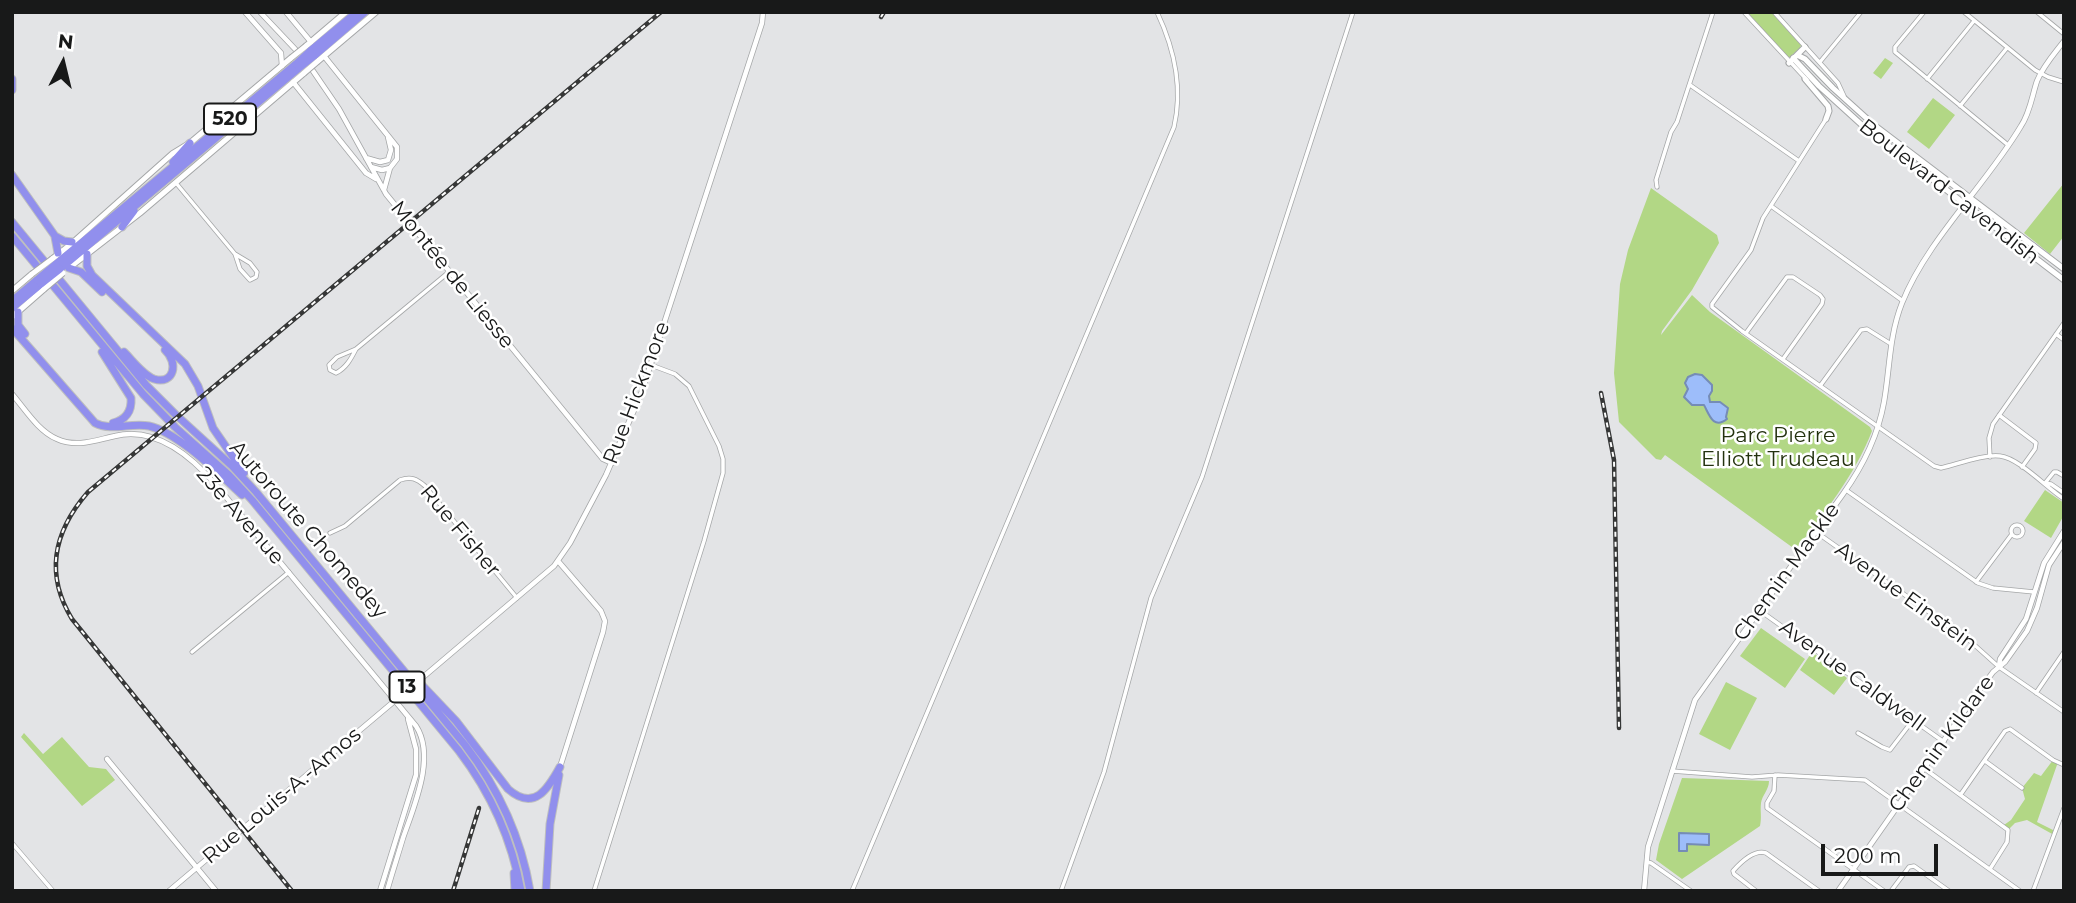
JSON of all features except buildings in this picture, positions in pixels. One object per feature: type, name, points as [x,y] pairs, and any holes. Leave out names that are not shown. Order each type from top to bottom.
[{"type":"highway","name":"520","points":[[60,264],[148,194],[357,12]]},
{"type":"highway","name":"520","points":[[312,51],[365,12]]},
{"type":"highway","name":"520","points":[[12,300],[39,282],[164,174],[297,66]]},
{"type":"highway","points":[[12,79],[12,90]]},
{"type":"highway","points":[[164,174],[190,143]]},
{"type":"highway","points":[[12,175],[55,236],[60,264],[84,275],[169,353],[174,362],[172,371],[164,379],[150,377],[101,330]]},
{"type":"highway","points":[[122,227],[148,194]]},
{"type":"highway","points":[[12,221],[16,234]]},
{"type":"highway","name":"Autoroute Chomedey","points":[[16,234],[85,325],[153,405],[224,470],[266,516],[468,763],[494,807],[514,858],[522,891]]},
{"type":"highway","name":"Autoroute Chomedey","points":[[16,234],[165,405],[226,459],[261,497],[466,745],[505,809],[518,843],[530,891]]},
{"type":"highway","points":[[55,236],[72,242]]},
{"type":"highway","points":[[87,254],[86,265],[89,272],[188,368],[216,433],[261,497]]},
{"type":"highway","name":"520","points":[[14,312],[39,282]]},
{"type":"highway","points":[[14,312],[20,328],[95,417],[104,422],[115,423],[129,412],[130,396],[85,325]]},
{"type":"highway","points":[[12,328],[95,423],[110,428],[145,425],[166,433],[266,516]]},
{"type":"highway","points":[[384,647],[456,721],[513,794],[526,798],[539,796],[550,787],[560,767]]},
{"type":"highway","points":[[546,891],[550,824],[560,767]]},
{"type":"highway","points":[[514,858],[514,891]]},
{"type":"main road","points":[[12,291],[39,282],[60,264],[87,254],[122,227],[293,82],[297,66],[346,12]]},
{"type":"main road","points":[[312,51],[324,56],[376,12]]},
{"type":"main road","points":[[1793,59],[1805,47]]},
{"type":"main road","name":"Boulevard Cavendish","points":[[1793,59],[1805,59],[1874,125],[2064,269]]},
{"type":"main road","name":"Boulevard Cavendish","points":[[1793,59],[1844,110],[2064,280]]},
{"type":"main road","points":[[60,264],[72,242],[173,154],[190,143],[282,66],[297,66]]},
{"type":"main road","points":[[1805,79],[1828,106],[1826,119]]},
{"type":"main road","points":[[1826,119],[1835,111],[1844,110]]},
{"type":"street","points":[[245,12],[281,53],[282,66]]},
{"type":"street","points":[[260,12],[295,49]]},
{"type":"street","points":[[286,12],[312,51]]},
{"type":"street","name":"Rue Hickmore","points":[[395,700],[558,561],[572,539],[612,463],[651,365],[762,23],[763,12]]},
{"type":"street","points":[[852,891],[1170,138],[1177,107],[1176,69],[1157,12]]},
{"type":"street","points":[[1061,891],[1104,772],[1151,598],[1202,477],[1353,12]]},
{"type":"street","points":[[1657,187],[1656,180],[1668,141],[1690,85],[1713,12]]},
{"type":"street","name":"Boulevard Cavendish","points":[[1744,12],[1793,59],[1805,79],[1836,102]]},
{"type":"street","name":"Boulevard Cavendish","points":[[1774,12],[1838,83],[1847,101]]},
{"type":"street","points":[[1819,62],[1861,12]]},
{"type":"street","points":[[1924,12],[1895,47],[1895,52],[2008,145]]},
{"type":"street","points":[[1964,12],[2041,74],[2064,82]]},
{"type":"street","points":[[2037,12],[2064,34]]},
{"type":"street","points":[[1927,79],[1974,21]]},
{"type":"street","name":"Chemin Mackle","points":[[1644,891],[1648,844],[1696,697],[1866,459],[1878,427],[1885,396],[1891,344],[1903,301],[1922,264],[2025,118],[2046,63],[2064,41]]},
{"type":"street","points":[[1960,106],[2008,48]]},
{"type":"street","points":[[324,56],[396,145],[397,160],[390,168],[383,191]]},
{"type":"street","name":"Montée de Liesse","points":[[313,71],[332,98],[383,191],[603,458],[612,463]]},
{"type":"street","points":[[293,82],[368,175],[377,180]]},
{"type":"street","points":[[1690,85],[1799,161]]},
{"type":"street","points":[[1826,119],[1760,222],[1751,250],[1712,306],[1937,468],[1990,457],[2006,457],[2064,499]]},
{"type":"street","points":[[366,158],[381,162],[388,160],[391,148],[388,136]]},
{"type":"street","points":[[370,167],[382,170],[390,168]]},
{"type":"street","points":[[175,181],[235,254],[250,263],[257,272],[256,277],[251,280],[247,278],[239,267],[235,254]]},
{"type":"street","points":[[1771,206],[1903,301]]},
{"type":"street","points":[[356,349],[340,371],[334,373],[330,370],[329,365],[334,359],[356,349],[449,272]]},
{"type":"street","points":[[1746,333],[1786,277],[1793,277],[1820,295],[1822,304],[1783,359]]},
{"type":"street","points":[[1990,457],[1990,433],[1999,415],[2064,323]]},
{"type":"street","points":[[1820,386],[1862,329],[1891,344]]},
{"type":"street","points":[[2056,334],[2064,340]]},
{"type":"street","points":[[594,891],[724,469],[719,446],[689,386],[679,376],[651,365]]},
{"type":"street","name":"23e Avenue","points":[[12,394],[43,430],[61,441],[85,443],[134,433],[154,436],[170,444],[207,474],[404,712]]},
{"type":"street","points":[[1999,415],[2036,443],[2035,449],[2022,467]]},
{"type":"street","points":[[2045,483],[2054,471],[2064,476]]},
{"type":"street","name":"Rue Fisher","points":[[330,533],[345,526],[400,480],[414,478],[425,486],[517,598]]},
{"type":"street","points":[[2045,483],[2064,493]]},
{"type":"street","points":[[1846,490],[1976,582],[1997,588],[2038,593]]},
{"type":"street","name":"Chemin Kildare","points":[[1838,891],[1998,667],[2006,662],[2027,631],[2035,614],[2044,563],[2064,531]]},
{"type":"street","name":"Avenue Einstein","points":[[1816,532],[1970,640],[1998,667],[2064,712]]},
{"type":"street","points":[[1976,582],[2012,534]]},
{"type":"street","name":"Chemin Kildare","points":[[2038,593],[2049,565],[2064,542]]},
{"type":"street","points":[[558,561],[597,605],[605,621],[560,767]]},
{"type":"street","points":[[192,652],[289,572]]},
{"type":"street","name":"Avenue Caldwell","points":[[1759,610],[1944,742]]},
{"type":"street","points":[[2036,693],[2064,652]]},
{"type":"street","name":"Rue Louis-A.-Amos","points":[[169,891],[395,700]]},
{"type":"street","points":[[380,891],[416,770],[414,739],[404,712]]},
{"type":"street","points":[[387,891],[418,794],[423,768],[420,733],[404,712]]},
{"type":"street","points":[[1858,733],[1890,750],[1913,720]]},
{"type":"street","points":[[1961,794],[2005,732],[2010,729],[2064,765]]},
{"type":"street","points":[[107,759],[216,891]]},
{"type":"street","points":[[1985,761],[2022,788]]},
{"type":"street","points":[[1925,769],[2008,830],[2007,842],[1990,869]]},
{"type":"street","points":[[1672,771],[1752,777],[1775,775],[1864,779],[2021,891]]},
{"type":"street","points":[[1775,775],[1774,791],[1767,807],[1884,891]]},
{"type":"street","points":[[2033,891],[2064,808]]},
{"type":"street","points":[[12,843],[53,891]]},
{"type":"street","points":[[1756,891],[1734,874],[1734,869],[1754,854],[1763,852],[1819,891]]},
{"type":"street","points":[[1645,862],[1651,863],[1691,891]]},
{"type":"street","points":[[1891,891],[1911,866],[1949,891]]},
{"type":"green space","points":[[1747,12],[1771,12],[1801,45],[1800,48],[1787,57]]},
{"type":"green space","points":[[1885,58],[1893,63],[1881,79],[1873,73]]},
{"type":"green space","points":[[1933,98],[1955,115],[1929,149],[1907,132]]},
{"type":"green space","points":[[2064,183],[2064,236],[2050,254],[2024,233]]},
{"type":"green space","name":"Parc Pierre Elliott Trudeau","points":[[1651,188],[1717,235],[1719,243],[1692,290],[1661,335],[1692,295],[1710,312],[1872,431],[1848,478],[1796,550],[1665,455],[1661,460],[1656,459],[1619,422],[1614,373],[1620,284],[1628,250]]},
{"type":"green space","points":[[2045,490],[2064,503],[2064,515],[2051,538],[2024,521]]},
{"type":"green space","points":[[1761,628],[1805,659],[1785,688],[1740,656]]},
{"type":"green space","points":[[1812,652],[1847,678],[1834,695],[1800,670]]},
{"type":"green space","points":[[1726,682],[1757,698],[1730,750],[1699,734]]},
{"type":"green space","points":[[24,733],[43,754],[62,737],[89,767],[106,769],[115,780],[82,806],[21,737]]},
{"type":"green space","points":[[2053,760],[2058,762],[2037,822],[2055,831],[2054,835],[2027,820],[2015,823],[2008,830],[2004,825],[2011,820],[2025,799],[2022,788],[2034,773],[2041,776]]},
{"type":"green space","points":[[1682,778],[1769,781],[1761,803],[1760,826],[1682,879],[1656,860]]},
{"type":"water","points":[[1702,375],[1712,385],[1710,402],[1720,402],[1728,408],[1727,419],[1715,422],[1704,405],[1692,405],[1684,397],[1688,389],[1685,383],[1688,377]]},
{"type":"water","points":[[1679,833],[1709,834],[1709,845],[1687,844],[1687,851],[1679,851]]},
{"type":"railway","points":[[292,891],[72,619],[63,602],[56,569],[57,553],[67,522],[88,492],[661,12]]},
{"type":"railway","points":[[881,17],[884,12]]},
{"type":"railway","points":[[1601,393],[1614,460],[1619,728]]},
{"type":"railway","points":[[453,891],[479,808]]}]
